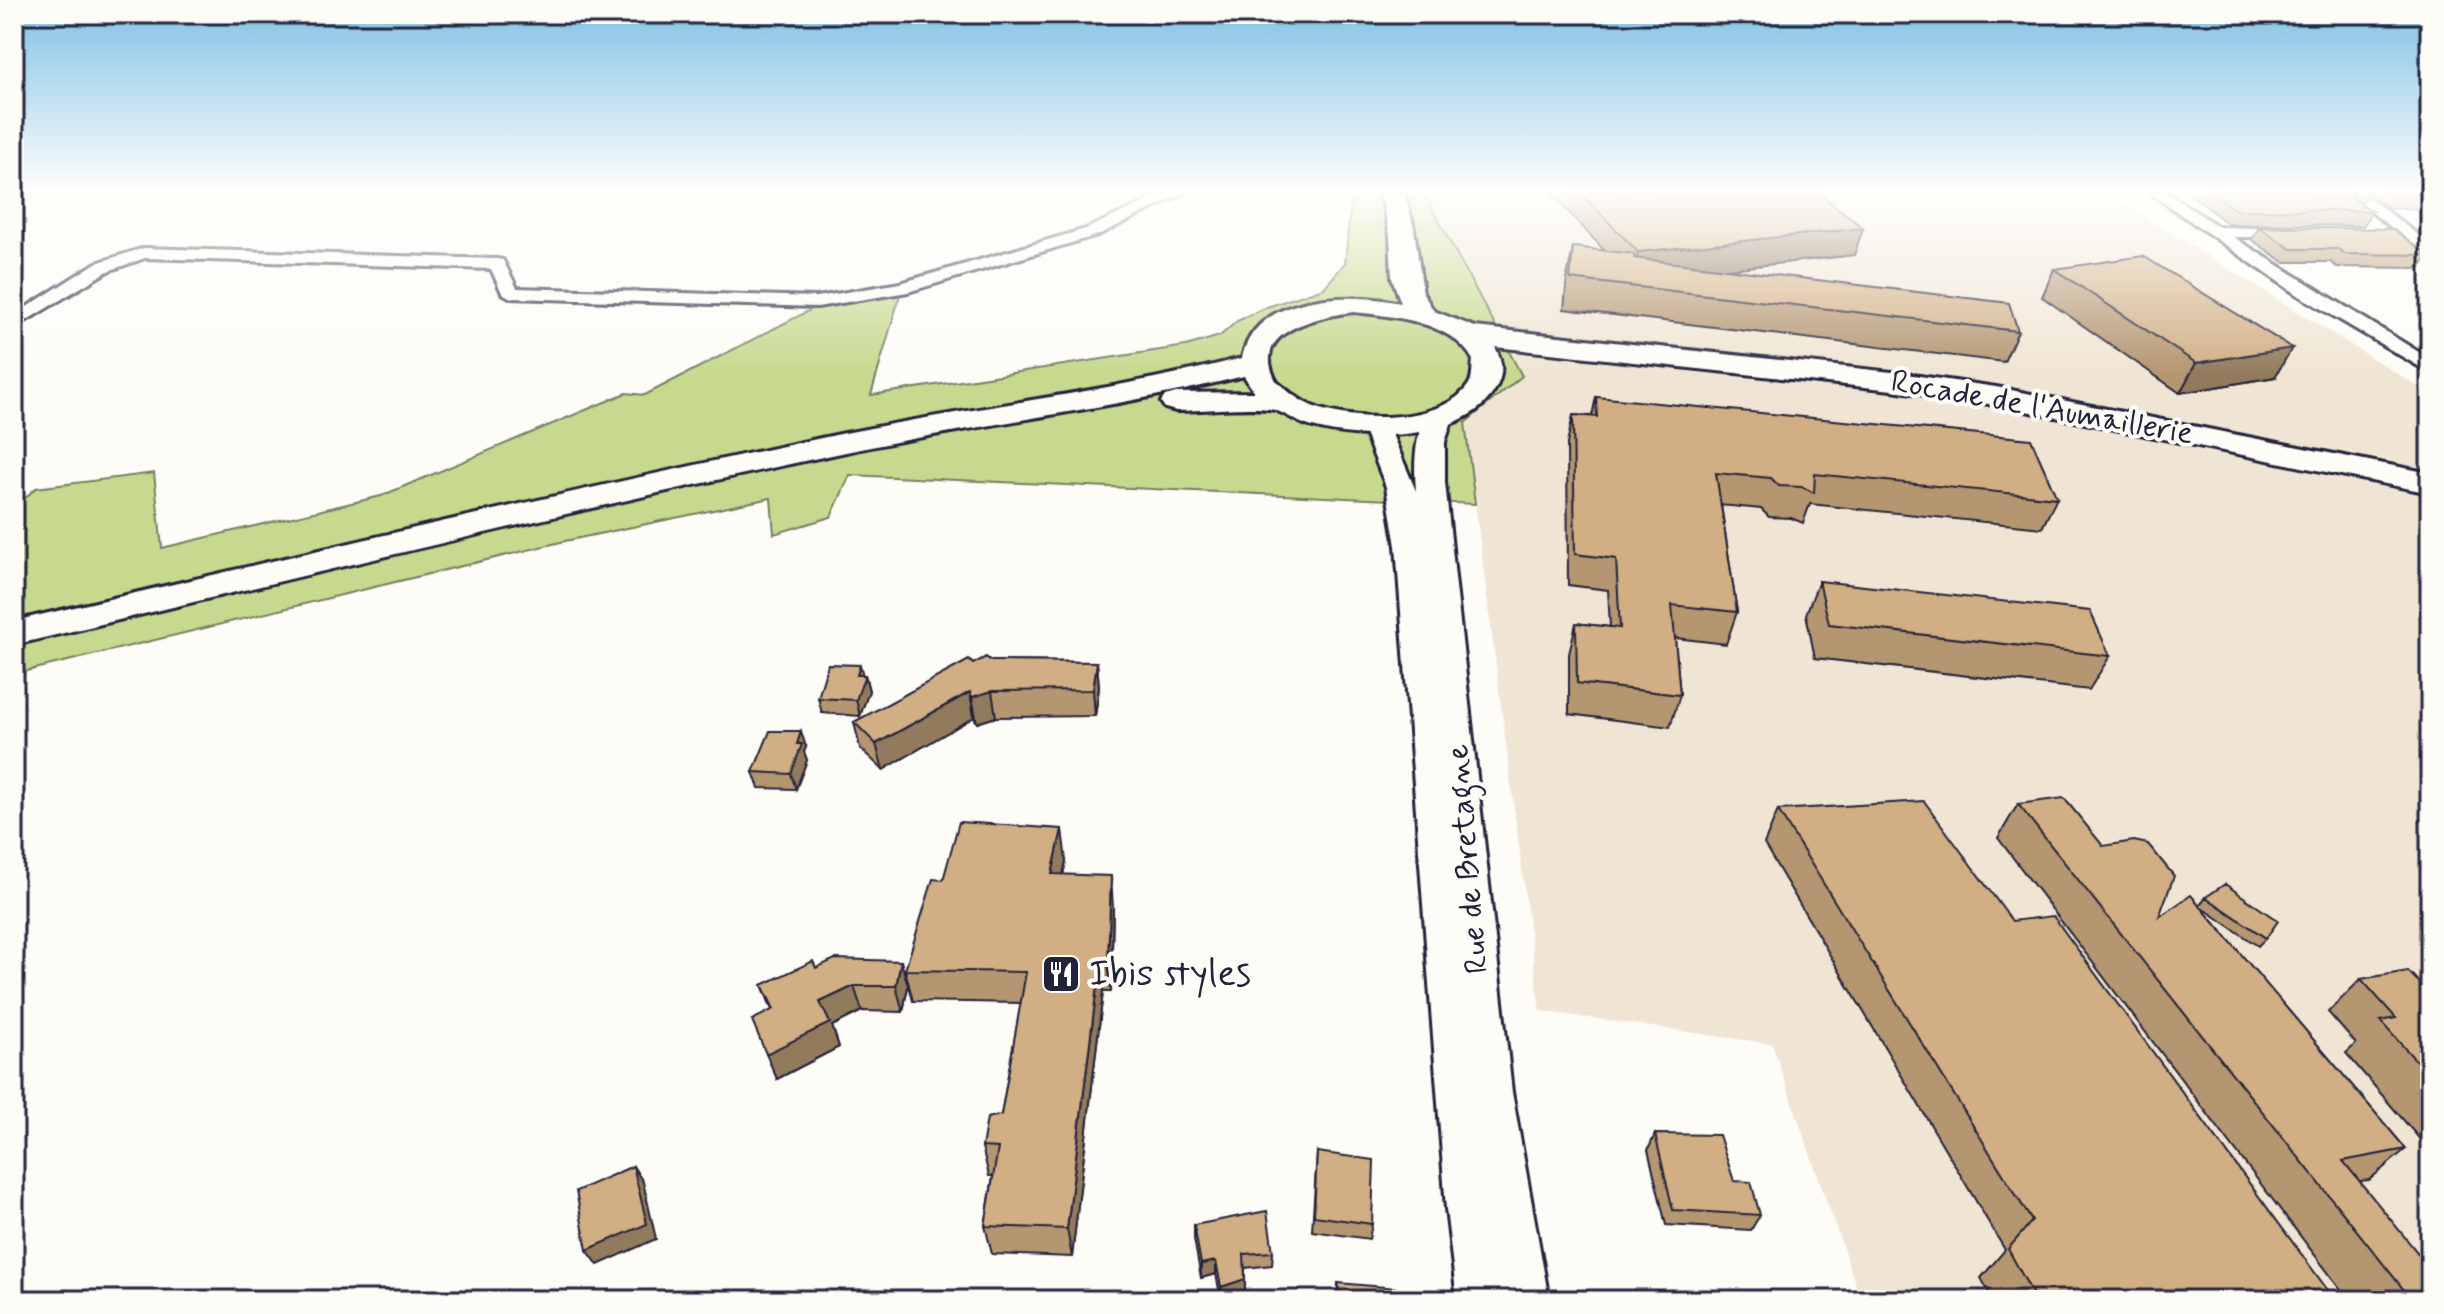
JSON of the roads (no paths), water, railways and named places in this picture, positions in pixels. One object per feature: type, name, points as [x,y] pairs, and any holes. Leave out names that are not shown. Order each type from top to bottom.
[{"type":"main road","points":[[1353,304],[1377,275],[1384,252]]},
{"type":"main road","points":[[1403,252],[1407,293],[1422,313]]},
{"type":"main road","points":[[1353,304],[1391,306],[1422,313],[1467,335],[1480,348],[1487,363],[1486,378],[1471,401],[1439,418],[1409,425],[1376,426],[1330,420],[1282,401],[1266,388],[1255,364],[1259,343],[1273,328],[1294,316],[1353,304]]},
{"type":"main road","name":"Rocade de l'Aumaillerie","points":[[1467,335],[1878,379],[1996,396],[2430,483]]},
{"type":"main road","name":"Rocade de l'Aumaillerie","points":[[1486,378],[1532,364],[1651,355]]},
{"type":"main road","points":[[14,633],[659,481],[858,440],[1030,412],[1255,364]]},
{"type":"main road","points":[[1030,412],[1226,399],[1282,401]]},
{"type":"main road","name":"Rue de Bretagne","points":[[1439,418],[1431,442],[1430,482],[1439,577],[1489,1092],[1523,1300]]},
{"type":"main road","name":"Rue de Bretagne","points":[[1376,426],[1388,450],[1411,519],[1414,591],[1470,1209],[1483,1300]]},
{"type":"street","points":[[14,323],[102,267],[144,253],[497,264],[511,293],[817,302],[902,288],[1023,252]]},
{"type":"street","points":[[2246,252],[2430,367]]},
{"type":"place","name":"Ibis styles","points":[[1061,974]]}]
